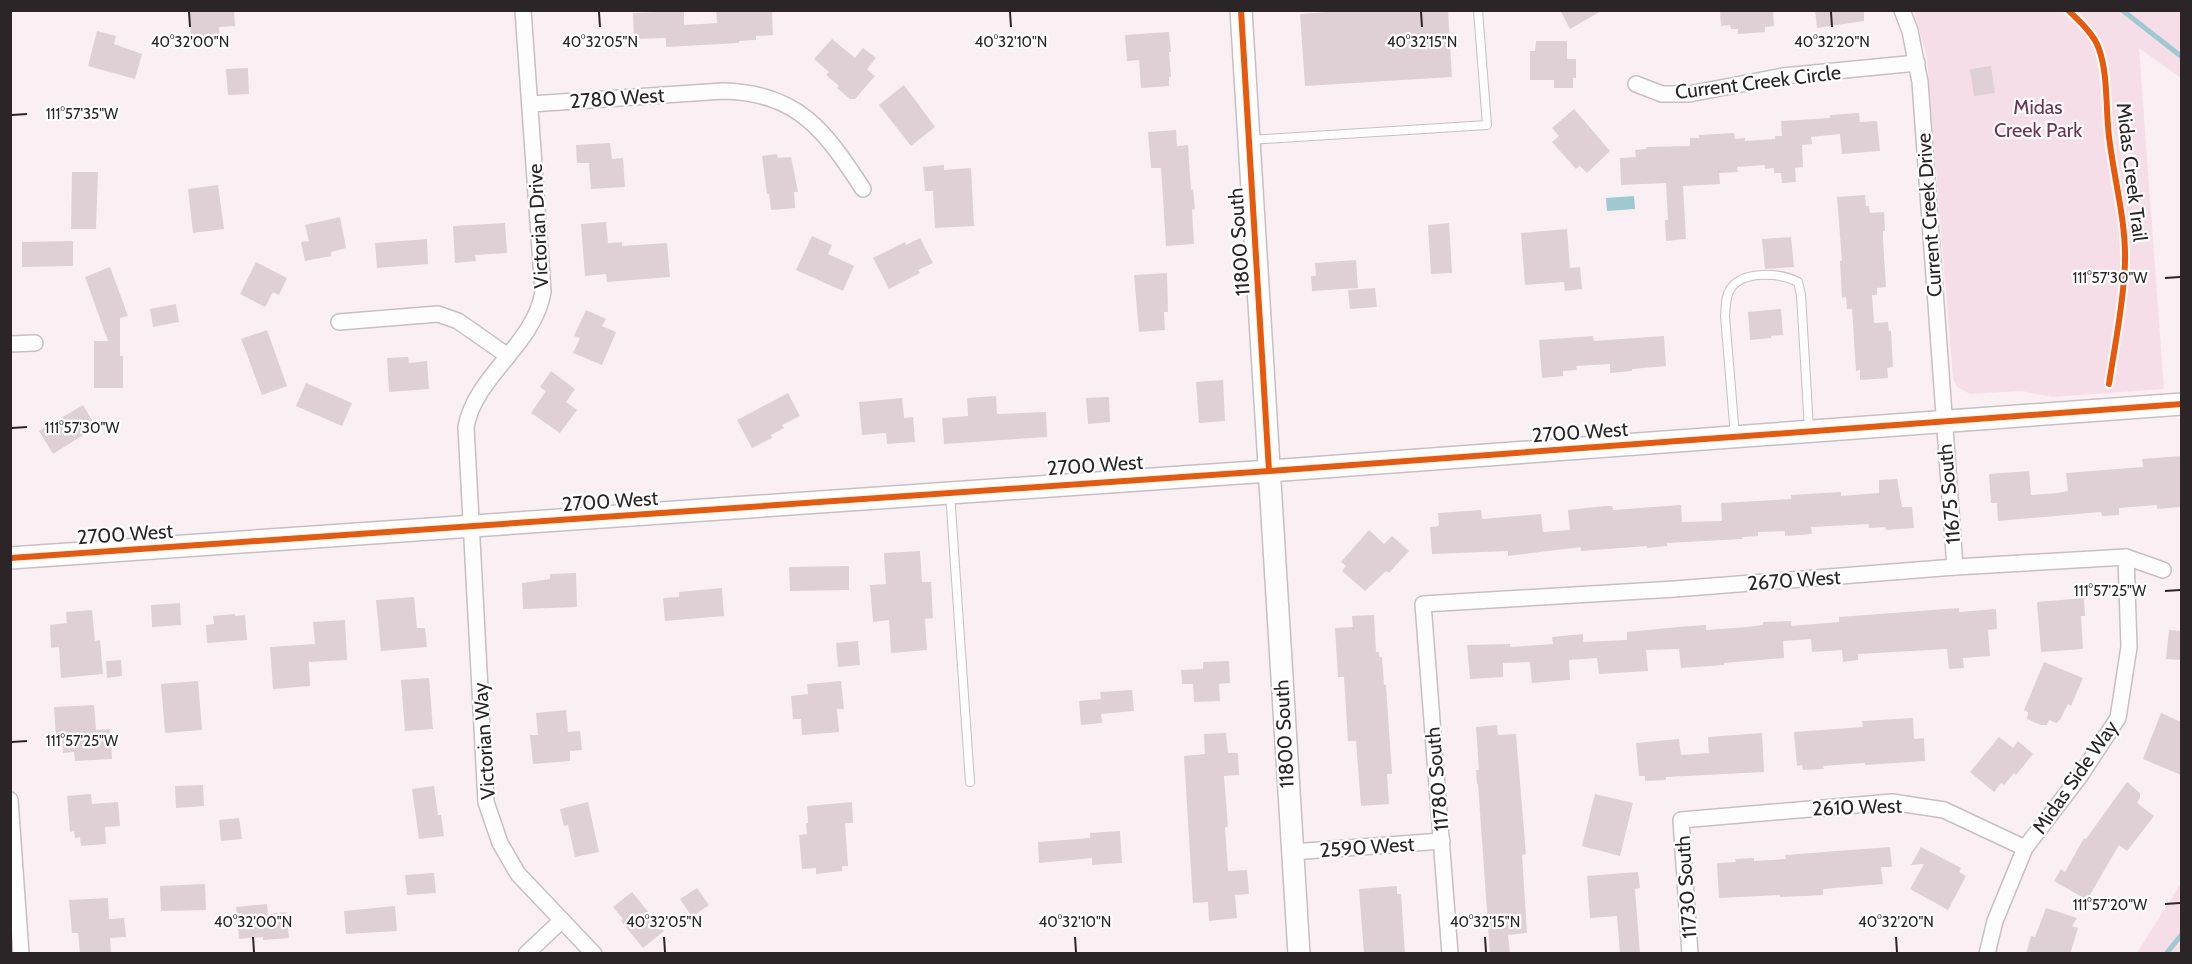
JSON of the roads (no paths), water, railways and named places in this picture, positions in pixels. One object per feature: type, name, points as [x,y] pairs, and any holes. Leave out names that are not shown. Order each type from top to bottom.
[{"type":"main road","name":"11800 South","points":[[1241,10],[1299,954]]},
{"type":"main road","name":"2700 West","points":[[10,558],[1269,471],[2181,404]]},
{"type":"street","name":"Victorian Drive","points":[[472,527],[465,438],[468,416],[472,406],[537,315],[543,292],[524,10]]},
{"type":"street","name":"Current Creek Drive","points":[[1902,10],[1910,31],[1920,82],[1944,421]]},
{"type":"street","name":"Current Creek Circle","points":[[1636,84],[1662,93],[1689,94],[1784,75],[1917,63]]},
{"type":"street","name":"2780 West","points":[[531,105],[742,91],[777,100],[794,109],[823,132],[863,189]]},
{"type":"street","points":[[339,322],[438,314],[458,321],[508,356]]},
{"type":"street","points":[[10,344],[35,343]]},
{"type":"street","name":"11675 South","points":[[1944,421],[1955,567]]},
{"type":"street","name":"Victorian Way","points":[[472,527],[486,802],[500,843],[518,874],[594,954]]},
{"type":"street","name":"2670 West","points":[[1423,604],[1675,589],[1955,567],[2126,557],[2163,570]]},
{"type":"street","name":"Midas Side Way","points":[[1988,954],[1995,921],[2025,848],[2080,776],[2118,718],[2128,647],[2126,557]]},
{"type":"street","name":"11780 South","points":[[1423,604],[1450,954]]},
{"type":"street","points":[[10,800],[21,954]]},
{"type":"street","name":"2610 West","points":[[1682,820],[1892,802],[1944,810],[2025,848]]},
{"type":"street","name":"11730 South","points":[[1682,820],[1690,954]]},
{"type":"street","name":"2590 West","points":[[1292,852],[1442,841]]},
{"type":"street","points":[[526,954],[562,920]]},
{"type":"lane","points":[[1249,140],[1487,125],[1478,10]]},
{"type":"lane","points":[[1735,437],[1725,316],[1727,296],[1731,287],[1742,279],[1765,274],[1786,275],[1798,282],[1801,295],[1809,431]]},
{"type":"lane","points":[[950,492],[970,782]]},
{"type":"water","points":[[1634,196],[1635,209],[1607,211],[1606,198]]},
{"type":"waterway","points":[[2122,10],[2182,57]]},
{"type":"waterway","points":[[2166,954],[2182,934]]},
{"type":"park label","name":"Midas Creek Park","points":[[2038,118]]}]
